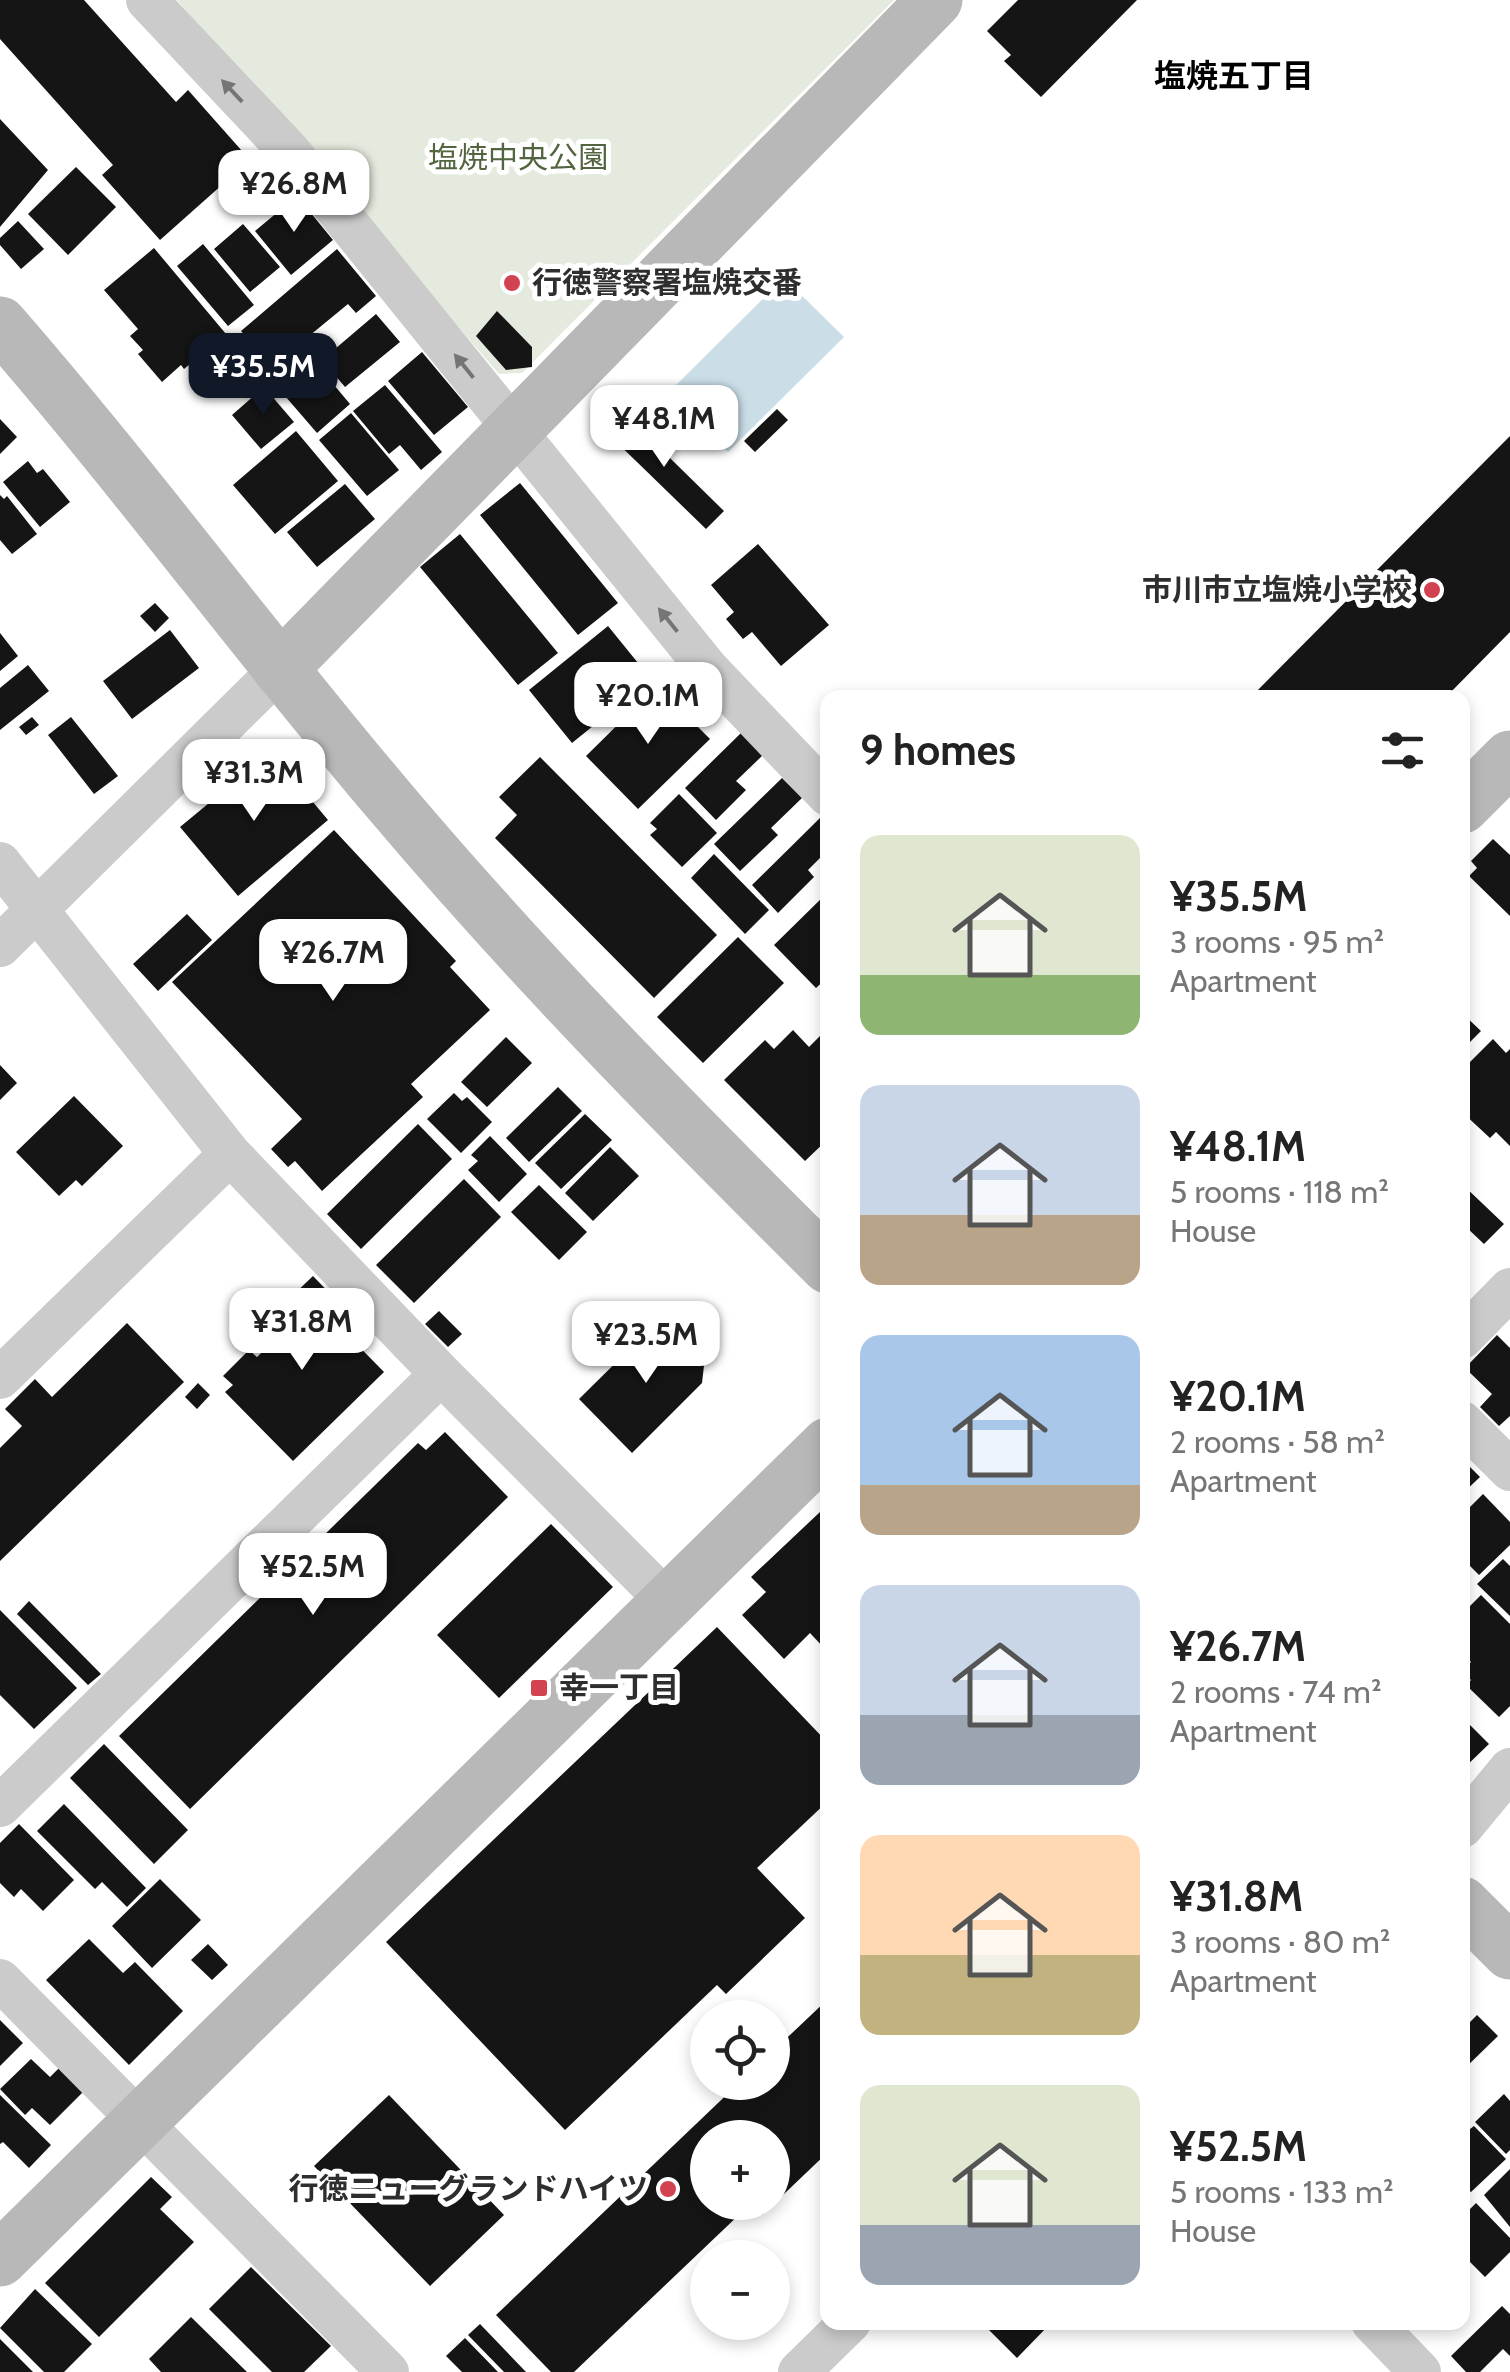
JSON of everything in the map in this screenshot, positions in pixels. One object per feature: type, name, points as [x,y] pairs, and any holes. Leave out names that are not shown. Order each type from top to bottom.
[{"type":"street","points":[[147,0],[290,152],[706,668],[820,787]]},
{"type":"street","points":[[0,946],[280,669],[935,0]]},
{"type":"street","points":[[0,324],[280,669],[505,935],[613,1051],[820,1258]]},
{"type":"street","points":[[1470,798],[1510,758]]},
{"type":"street","points":[[0,863],[230,1154],[668,1602]]},
{"type":"street","points":[[0,1378],[230,1154]]},
{"type":"street","points":[[1470,1330],[1510,1290]]},
{"type":"street","points":[[0,1806],[441,1374]]},
{"type":"street","points":[[1470,1430],[1510,1470]]},
{"type":"street","points":[[0,2258],[820,1454]]},
{"type":"street","points":[[1470,1817],[1510,1769]]},
{"type":"street","points":[[1470,1912],[1510,1952]]},
{"type":"street","points":[[0,1980],[141,2121],[371,2366]]},
{"type":"street","points":[[799,2372],[842,2330]]},
{"type":"street","points":[[1380,2330],[1420,2372]]},
{"type":"green space","name":"塩焼中央公園","points":[[177,0],[894,0],[522,373],[499,374]]},
{"type":"water","points":[[784,278],[844,337],[728,452],[668,393]]},
{"type":"building","points":[[0,0],[84,0],[176,102],[188,90],[250,160],[160,240],[102,175],[113,165],[0,39]]},
{"type":"building","points":[[1018,0],[1137,0],[1041,97],[1004,61],[1011,55],[987,31]]},
{"type":"building","points":[[0,119],[48,170],[0,227]]},
{"type":"building","points":[[76,167],[116,207],[68,255],[28,214]]},
{"type":"building","points":[[297,196],[333,240],[291,275],[255,231]]},
{"type":"building","points":[[18,221],[44,249],[21,269],[0,245],[0,238]]},
{"type":"building","points":[[243,224],[280,267],[250,292],[214,249]]},
{"type":"building","points":[[203,244],[254,305],[228,326],[177,266]]},
{"type":"building","points":[[154,248],[226,334],[162,382],[138,354],[143,350],[130,336],[138,329],[104,290]]},
{"type":"building","points":[[337,249],[376,296],[356,313],[348,304],[292,350],[298,357],[278,374],[241,331]]},
{"type":"building","points":[[497,311],[532,347],[532,367],[506,370],[476,336]]},
{"type":"building","points":[[376,314],[400,342],[345,387],[322,360]]},
{"type":"building","points":[[422,352],[468,407],[434,435],[388,381]]},
{"type":"building","points":[[313,360],[350,404],[317,433],[279,389]]},
{"type":"building","points":[[385,385],[442,452],[421,470],[400,445],[389,454],[353,411]]},
{"type":"building","points":[[264,387],[294,422],[261,449],[232,415]]},
{"type":"building","points":[[777,409],[788,420],[755,452],[744,441]]},
{"type":"building","points":[[622,411],[724,511],[706,529],[603,429]]},
{"type":"building","points":[[351,413],[399,470],[367,496],[319,440]]},
{"type":"building","points":[[0,419],[17,437],[0,454]]},
{"type":"building","points":[[296,431],[338,481],[275,534],[233,485]]},
{"type":"building","points":[[1510,436],[1510,632],[1453,690],[1258,690]]},
{"type":"building","points":[[28,461],[37,473],[43,469],[70,502],[40,527],[3,482]]},
{"type":"building","points":[[520,483],[618,603],[578,635],[480,515]]},
{"type":"building","points":[[345,484],[375,519],[317,567],[287,532]]},
{"type":"building","points":[[0,495],[4,499],[7,496],[37,534],[12,554],[0,540]]},
{"type":"building","points":[[460,534],[558,653],[518,685],[420,567]]},
{"type":"building","points":[[758,544],[829,625],[781,666],[752,632],[743,639],[726,619],[734,612],[711,585]]},
{"type":"building","points":[[155,603],[169,618],[155,632],[140,616]]},
{"type":"building","points":[[608,626],[651,679],[572,743],[529,690]]},
{"type":"building","points":[[170,630],[199,668],[132,719],[103,681]]},
{"type":"building","points":[[0,633],[18,656],[0,671]]},
{"type":"building","points":[[28,665],[49,691],[0,730],[0,688]]},
{"type":"building","points":[[657,686],[710,739],[638,809],[586,756]]},
{"type":"building","points":[[32,717],[39,725],[26,735],[19,727]]},
{"type":"building","points":[[71,717],[118,776],[94,794],[48,735]]},
{"type":"building","points":[[741,733],[763,755],[736,781],[746,790],[716,820],[685,788]]},
{"type":"building","points":[[271,752],[328,820],[238,896],[180,827]]},
{"type":"building","points":[[540,757],[717,935],[654,998],[495,838],[517,815],[499,797]]},
{"type":"building","points":[[782,778],[802,798],[771,828],[778,835],[740,871],[714,844]]},
{"type":"building","points":[[679,794],[717,833],[682,867],[650,835],[657,829],[650,823]]},
{"type":"building","points":[[820,818],[820,858],[808,870],[814,877],[778,913],[752,885]]},
{"type":"building","points":[[334,830],[456,961],[450,967],[490,1010],[411,1084],[423,1097],[322,1191],[295,1161],[288,1167],[271,1149],[302,1119],[172,982]]},
{"type":"building","points":[[1493,839],[1510,855],[1510,916],[1470,877],[1477,868],[1471,861]]},
{"type":"building","points":[[714,854],[769,910],[745,934],[691,878]]},
{"type":"building","points":[[820,900],[820,984],[816,988],[774,945]]},
{"type":"building","points":[[187,914],[212,940],[158,991],[133,964]]},
{"type":"building","points":[[738,937],[784,983],[703,1063],[657,1017]]},
{"type":"building","points":[[1470,1021],[1481,1031],[1470,1042]]},
{"type":"building","points":[[793,1030],[809,1047],[820,1036],[820,1147],[805,1161],[724,1080],[765,1040],[774,1049]]},
{"type":"building","points":[[506,1037],[532,1063],[487,1107],[461,1082]]},
{"type":"building","points":[[1493,1039],[1506,1053],[1510,1049],[1510,1146],[1496,1132],[1490,1138],[1470,1119],[1470,1062]]},
{"type":"building","points":[[0,1065],[17,1083],[0,1100]]},
{"type":"building","points":[[558,1087],[582,1111],[529,1162],[506,1138]]},
{"type":"building","points":[[454,1093],[462,1101],[467,1097],[492,1122],[461,1153],[427,1119]]},
{"type":"building","points":[[74,1096],[123,1146],[82,1186],[76,1180],[59,1196],[16,1152]]},
{"type":"building","points":[[585,1114],[612,1140],[561,1189],[535,1163]]},
{"type":"building","points":[[418,1124],[452,1159],[361,1249],[327,1214]]},
{"type":"building","points":[[490,1136],[527,1174],[499,1202],[468,1170],[478,1161],[471,1155]]},
{"type":"building","points":[[610,1147],[639,1176],[593,1221],[565,1193]]},
{"type":"building","points":[[464,1179],[501,1217],[414,1303],[376,1265]]},
{"type":"building","points":[[539,1185],[587,1232],[559,1260],[511,1212]]},
{"type":"building","points":[[1470,1192],[1504,1224],[1484,1244],[1470,1231]]},
{"type":"building","points":[[313,1276],[339,1303],[327,1314],[384,1372],[293,1461],[225,1392],[233,1385],[223,1376],[249,1350],[257,1357],[281,1334],[267,1320]]},
{"type":"building","points":[[439,1311],[462,1334],[448,1347],[425,1324]]},
{"type":"building","points":[[657,1322],[681,1347],[688,1340],[705,1357],[702,1383],[632,1453],[579,1399]]},
{"type":"building","points":[[127,1323],[184,1382],[0,1561],[0,1448],[22,1426],[5,1409],[35,1379],[52,1397]]},
{"type":"building","points":[[1497,1335],[1510,1348],[1510,1416],[1499,1426],[1480,1407],[1492,1394],[1470,1373],[1470,1363]]},
{"type":"building","points":[[198,1383],[210,1395],[197,1409],[185,1397]]},
{"type":"building","points":[[445,1432],[508,1497],[190,1809],[119,1736],[418,1443],[426,1450]]},
{"type":"building","points":[[1470,1467],[1480,1477],[1470,1486]]},
{"type":"building","points":[[1483,1494],[1510,1522],[1510,1545],[1479,1575],[1470,1566],[1470,1507]]},
{"type":"building","points":[[820,1512],[820,1644],[810,1633],[784,1659],[742,1615],[766,1592],[751,1577]]},
{"type":"building","points":[[551,1524],[613,1587],[499,1698],[437,1635]]},
{"type":"building","points":[[1503,1559],[1510,1566],[1510,1616],[1477,1584]]},
{"type":"building","points":[[1481,1595],[1510,1624],[1510,1706],[1499,1717],[1470,1689],[1470,1606]]},
{"type":"building","points":[[29,1601],[101,1674],[88,1685],[17,1614]]},
{"type":"building","points":[[0,1610],[77,1688],[34,1729],[0,1695]]},
{"type":"building","points":[[717,1627],[820,1735],[820,1809],[757,1868],[805,1918],[726,1994],[717,1985],[701,2000],[690,2000],[690,2011],[565,2130],[386,1942]]},
{"type":"building","points":[[1470,1725],[1489,1744],[1470,1762]]},
{"type":"building","points":[[104,1744],[188,1830],[154,1864],[70,1778]]},
{"type":"building","points":[[64,1804],[146,1888],[127,1907],[102,1882],[95,1889],[37,1831]]},
{"type":"building","points":[[19,1824],[74,1880],[43,1911],[21,1889],[14,1897],[0,1883],[0,1843]]},
{"type":"building","points":[[160,1879],[201,1920],[152,1968],[112,1926]]},
{"type":"building","points":[[89,1939],[123,1973],[135,1962],[183,2011],[129,2065],[46,1980]]},
{"type":"building","points":[[208,1944],[228,1965],[212,1980],[191,1960]]},
{"type":"building","name":"行徳ニューグランドハイツ","points":[[820,2007],[820,2160],[790,2188],[790,2120],[700,2120],[721,2100],[790,2100],[790,2035]]},
{"type":"building","points":[[1477,2015],[1498,2036],[1470,2063],[1470,2022]]},
{"type":"building","points":[[0,2020],[23,2043],[0,2066]]},
{"type":"building","points":[[31,2059],[50,2077],[60,2067],[84,2091],[50,2125],[32,2108],[25,2115],[0,2089]]},
{"type":"building","points":[[1504,2094],[1510,2101],[1510,2150],[1506,2154],[1475,2122]]},
{"type":"building","points":[[0,2095],[51,2145],[29,2168],[3,2142],[0,2144]]},
{"type":"building","points":[[389,2095],[504,2215],[430,2286],[314,2166]]},
{"type":"building","points":[[1474,2126],[1506,2159],[1471,2192],[1470,2129]]},
{"type":"building","name":"行徳ニューグランドハイツ","points":[[690,2130],[690,2220],[734,2220],[713,2240],[690,2240],[690,2262],[574,2372],[551,2372],[496,2315]]},
{"type":"building","points":[[1510,2169],[1510,2227],[1484,2195]]},
{"type":"building","points":[[151,2177],[172,2197],[160,2209],[194,2242],[99,2337],[45,2283]]},
{"type":"building","points":[[1476,2203],[1510,2238],[1510,2252],[1485,2277],[1470,2262],[1470,2209]]},
{"type":"building","points":[[251,2267],[331,2346],[304,2372],[272,2372],[209,2309]]},
{"type":"building","points":[[35,2289],[92,2344],[64,2372],[44,2372],[0,2328]]},
{"type":"building","points":[[1502,2306],[1510,2314],[1510,2356],[1503,2349],[1480,2372],[1466,2372],[1451,2356]]},
{"type":"building","points":[[191,2317],[247,2372],[161,2372],[149,2359]]},
{"type":"building","points":[[480,2324],[526,2372],[504,2372],[468,2335]]},
{"type":"building","points":[[989,2330],[1044,2330],[1017,2358]]},
{"type":"building","points":[[465,2338],[498,2372],[462,2372],[446,2356]]},
{"type":"building","points":[[0,2339],[33,2372],[0,2372]]},
{"type":"place","name":"行徳警察署塩焼交番","points":[[512,283]]},
{"type":"place","name":"市川市立塩焼小学校","points":[[1432,590]]},
{"type":"place","name":"幸一丁目","points":[[539,1688]]},
{"type":"place","name":"行徳ニューグランドハイツ","points":[[668,2189]]},
{"type":"district","name":"塩焼五丁目","points":[[1234,76]]}]
